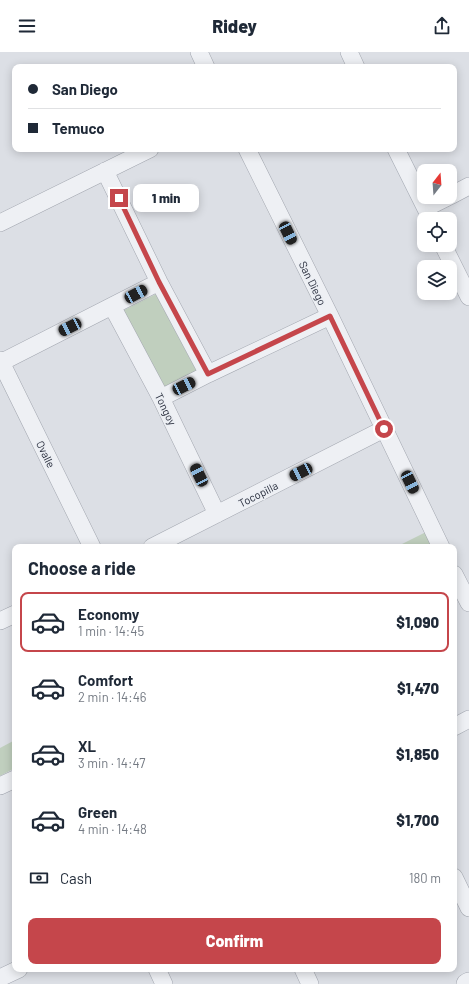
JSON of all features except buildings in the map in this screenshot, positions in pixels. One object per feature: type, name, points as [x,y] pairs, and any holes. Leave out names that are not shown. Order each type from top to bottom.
[{"type":"street","points":[[198,52],[204,64]]},
{"type":"street","points":[[349,52],[355,64]]},
{"type":"street","points":[[0,223],[144,152]]},
{"type":"street","name":"San Diego","points":[[248,152],[330,316],[440,544]]},
{"type":"street","points":[[397,152],[427,212]]},
{"type":"street","points":[[105,171],[159,282],[208,374]]},
{"type":"street","points":[[457,192],[469,186]]},
{"type":"street","points":[[430,212],[440,204]]},
{"type":"street","points":[[446,252],[469,297]]},
{"type":"street","points":[[0,362],[159,282]]},
{"type":"street","name":"Tongoy","points":[[112,306],[161,398],[218,514]]},
{"type":"street","points":[[161,398],[330,316]]},
{"type":"street","name":"Ovalle","points":[[0,362],[91,544]]},
{"type":"street","name":"Tocopilla","points":[[158,544],[384,429]]},
{"type":"street","points":[[457,580],[469,603]]},
{"type":"street","points":[[0,621],[12,615]]},
{"type":"street","points":[[457,725],[469,719]]},
{"type":"street","points":[[457,883],[469,908]]},
{"type":"street","points":[[0,978],[12,972]]},
{"type":"street","points":[[158,972],[164,984]]},
{"type":"street","points":[[304,972],[310,984]]},
{"type":"green space","points":[[156,294],[197,372],[163,389],[122,311]]},
{"type":"green space","points":[[426,532],[432,544],[402,544]]},
{"type":"green space","points":[[12,742],[12,770],[0,776],[0,748]]},
{"type":"route","points":[[119,198],[159,282],[208,374],[330,316],[384,429]]}]
